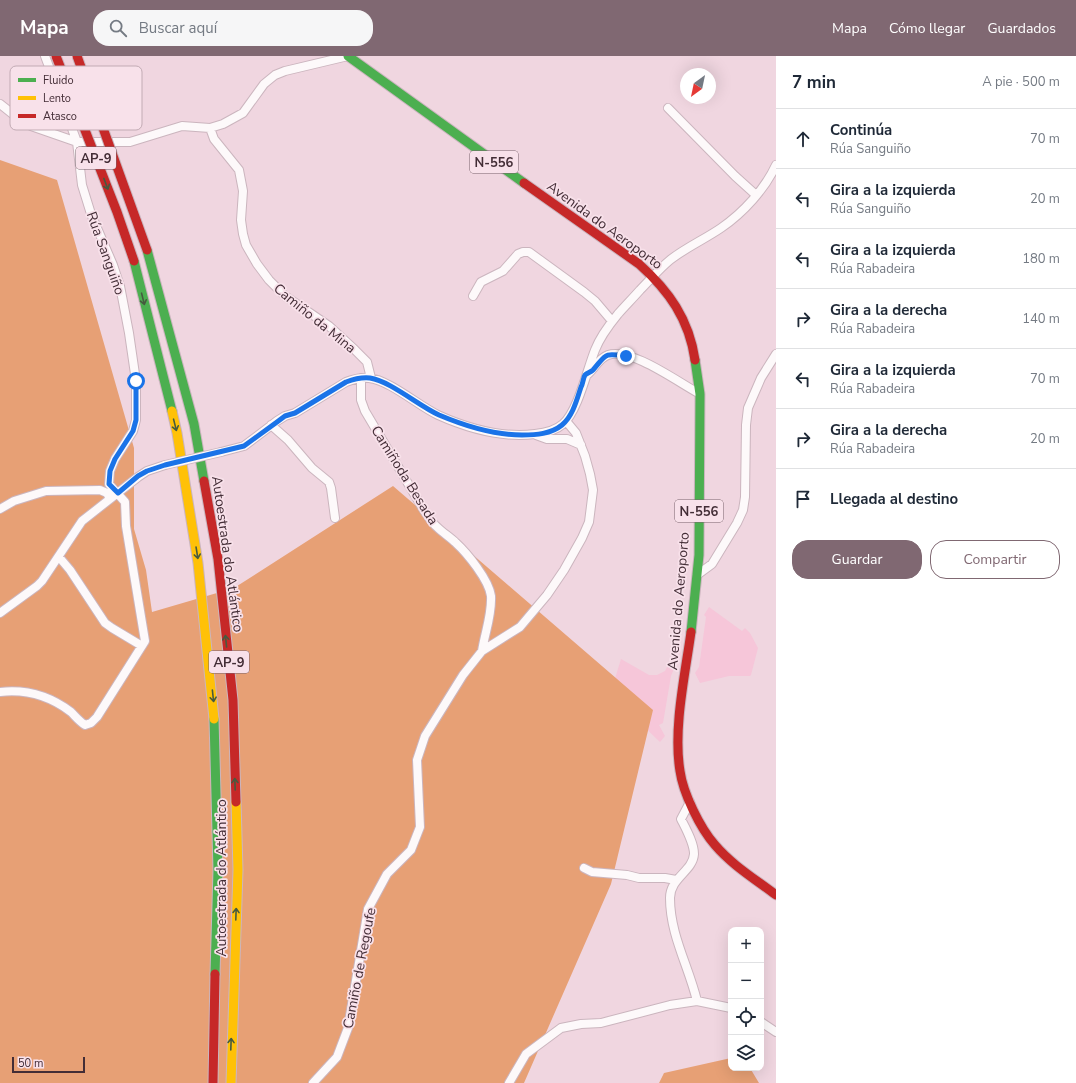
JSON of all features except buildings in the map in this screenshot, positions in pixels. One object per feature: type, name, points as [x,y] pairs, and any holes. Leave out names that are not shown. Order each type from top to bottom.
[{"type":"main road","name":"Autoestrada do Atlántico","points":[[56,56],[60,66]]},
{"type":"main road","name":"Autoestrada do Atlántico","points":[[77,56],[81,66]]},
{"type":"main road","name":"Avenida do Aeroporto","points":[[348,56],[499,166],[633,260],[653,276],[667,292],[681,316],[690,335],[697,368],[700,394],[697,575],[692,629],[678,726],[677,740],[680,773],[698,820],[715,845],[735,864],[776,895]]},
{"type":"main road","name":"Autoestrada do Atlántico","points":[[85,130],[117,212],[134,261],[177,432],[198,563],[214,710],[218,870],[213,1083]]},
{"type":"main road","name":"Autoestrada do Atlántico","points":[[104,130],[147,250],[194,424],[218,559],[233,700],[238,870],[231,1083]]},
{"type":"street","name":"Rúa Sanguiño","points":[[45,56],[49,66]]},
{"type":"street","points":[[42,130],[77,142],[130,142],[182,126],[210,128],[223,124],[243,113],[264,84],[275,75],[285,71],[348,56]]},
{"type":"street","points":[[0,104],[10,112]]},
{"type":"street","points":[[668,108],[735,176],[756,195]]},
{"type":"street","name":"Camiño da Mina","points":[[210,128],[214,139],[239,170],[243,191],[241,220],[243,234],[246,245],[257,264],[269,280],[285,296],[329,326],[367,362],[371,378]]},
{"type":"street","name":"Rúa Sanguiño","points":[[73,130],[77,142],[82,185],[91,214],[113,265],[120,286],[136,381],[136,420],[133,431],[115,459],[110,471],[109,484],[124,502],[126,526],[145,641],[142,646]]},
{"type":"street","points":[[0,613],[37,586],[59,557],[82,521],[138,476],[147,471],[165,465],[244,446],[285,416],[295,413],[346,382],[361,378],[371,378],[396,390],[434,413],[476,428],[500,434],[535,434],[548,432],[562,425],[566,421],[576,402],[585,375],[601,337],[612,321],[653,276],[670,260],[722,228],[738,214],[770,177],[776,165]]},
{"type":"street","points":[[473,296],[481,282],[503,271],[518,254],[529,252],[595,301],[612,321]]},
{"type":"street","points":[[585,375],[608,355],[613,354],[626,356],[639,359],[649,364],[700,394]]},
{"type":"street","points":[[697,575],[712,564],[737,523],[743,510],[745,497],[746,425],[748,408],[761,378],[776,354]]},
{"type":"street","name":"Camiñoda Besada","points":[[361,378],[361,400],[365,411],[426,512],[436,526],[471,560],[485,580],[491,594],[490,616],[485,632],[482,651]]},
{"type":"street","name":"Camiño de Regoufe","points":[[313,1083],[337,1056],[348,1028],[368,909],[387,874],[411,850],[420,827],[418,760],[425,736],[463,675],[482,651],[520,627],[547,595],[564,570],[589,522],[593,490],[585,456],[576,432],[566,421]]},
{"type":"street","points":[[271,426],[288,440],[312,468],[329,482],[335,518]]},
{"type":"street","points":[[535,434],[548,439],[567,439],[581,445]]},
{"type":"street","points":[[0,509],[14,501],[46,491],[100,490],[107,493],[110,499]]},
{"type":"street","points":[[0,692],[15,690],[32,692],[52,701],[70,712],[80,722],[85,724],[91,723],[97,717],[142,646],[105,623],[70,570],[59,557]]},
{"type":"street","points":[[690,802],[681,819],[691,841],[694,854],[689,866],[676,880],[672,888],[670,898],[674,929],[694,986],[697,1001]]},
{"type":"street","points":[[584,868],[592,872],[627,875],[639,878],[665,878],[676,880]]},
{"type":"street","points":[[509,1083],[526,1054],[561,1028],[581,1024],[601,1023],[670,1004],[697,1001],[728,1007]]},
{"type":"street","points":[[764,1024],[776,1032]]},
{"type":"shaded area","points":[[0,160],[57,180],[134,448],[134,529],[146,570],[152,612],[234,588],[393,486],[653,710],[611,884],[524,1083],[0,1083]]},
{"type":"shaded area","points":[[709,607],[742,631],[745,628],[750,633],[758,648],[750,676],[729,676],[700,683],[695,673],[699,667],[706,617],[704,615]]},
{"type":"shaded area","points":[[621,659],[649,675],[657,675],[665,671],[669,663],[675,666],[671,676],[663,723],[659,725],[665,736],[660,742],[634,717],[609,698]]},
{"type":"shaded area","points":[[728,1059],[728,1071],[752,1071],[759,1083],[659,1083],[664,1073]]},
{"type":"traffic: fast","points":[[348,56],[524,183]]},
{"type":"traffic: fast","points":[[147,250],[194,424],[204,481]]},
{"type":"traffic: fast","points":[[134,261],[172,411]]},
{"type":"traffic: fast","points":[[691,632],[699,555],[700,394],[695,360]]},
{"type":"traffic: fast","points":[[214,719],[218,870],[215,974]]},
{"type":"traffic: slow","points":[[172,411],[177,433],[198,563],[214,719]]},
{"type":"traffic: slow","points":[[231,1083],[238,870],[236,802]]},
{"type":"traffic: jam","points":[[56,56],[60,66]]},
{"type":"traffic: jam","points":[[77,56],[81,66]]},
{"type":"traffic: jam","points":[[85,130],[117,212],[134,261]]},
{"type":"traffic: jam","points":[[104,130],[147,250]]},
{"type":"traffic: jam","points":[[524,183],[639,264],[650,274],[668,295],[683,319],[692,345],[695,360]]},
{"type":"traffic: jam","points":[[204,481],[218,559],[233,700],[236,802]]},
{"type":"traffic: jam","points":[[691,632],[681,702],[678,738],[680,771],[688,800],[698,820],[715,845],[736,865],[776,895]]},
{"type":"traffic: jam","points":[[213,1083],[215,974]]},
{"type":"route","points":[[136,381],[136,420],[133,431],[115,459],[110,471],[109,484],[118,493],[138,476],[147,471],[165,465],[244,446],[285,416],[295,413],[346,382],[355,379],[371,378],[396,390],[439,415],[476,428],[500,434],[521,435],[548,432],[562,425],[566,421],[576,402],[585,375],[592,370],[598,362],[608,355],[613,354],[626,356]]}]
